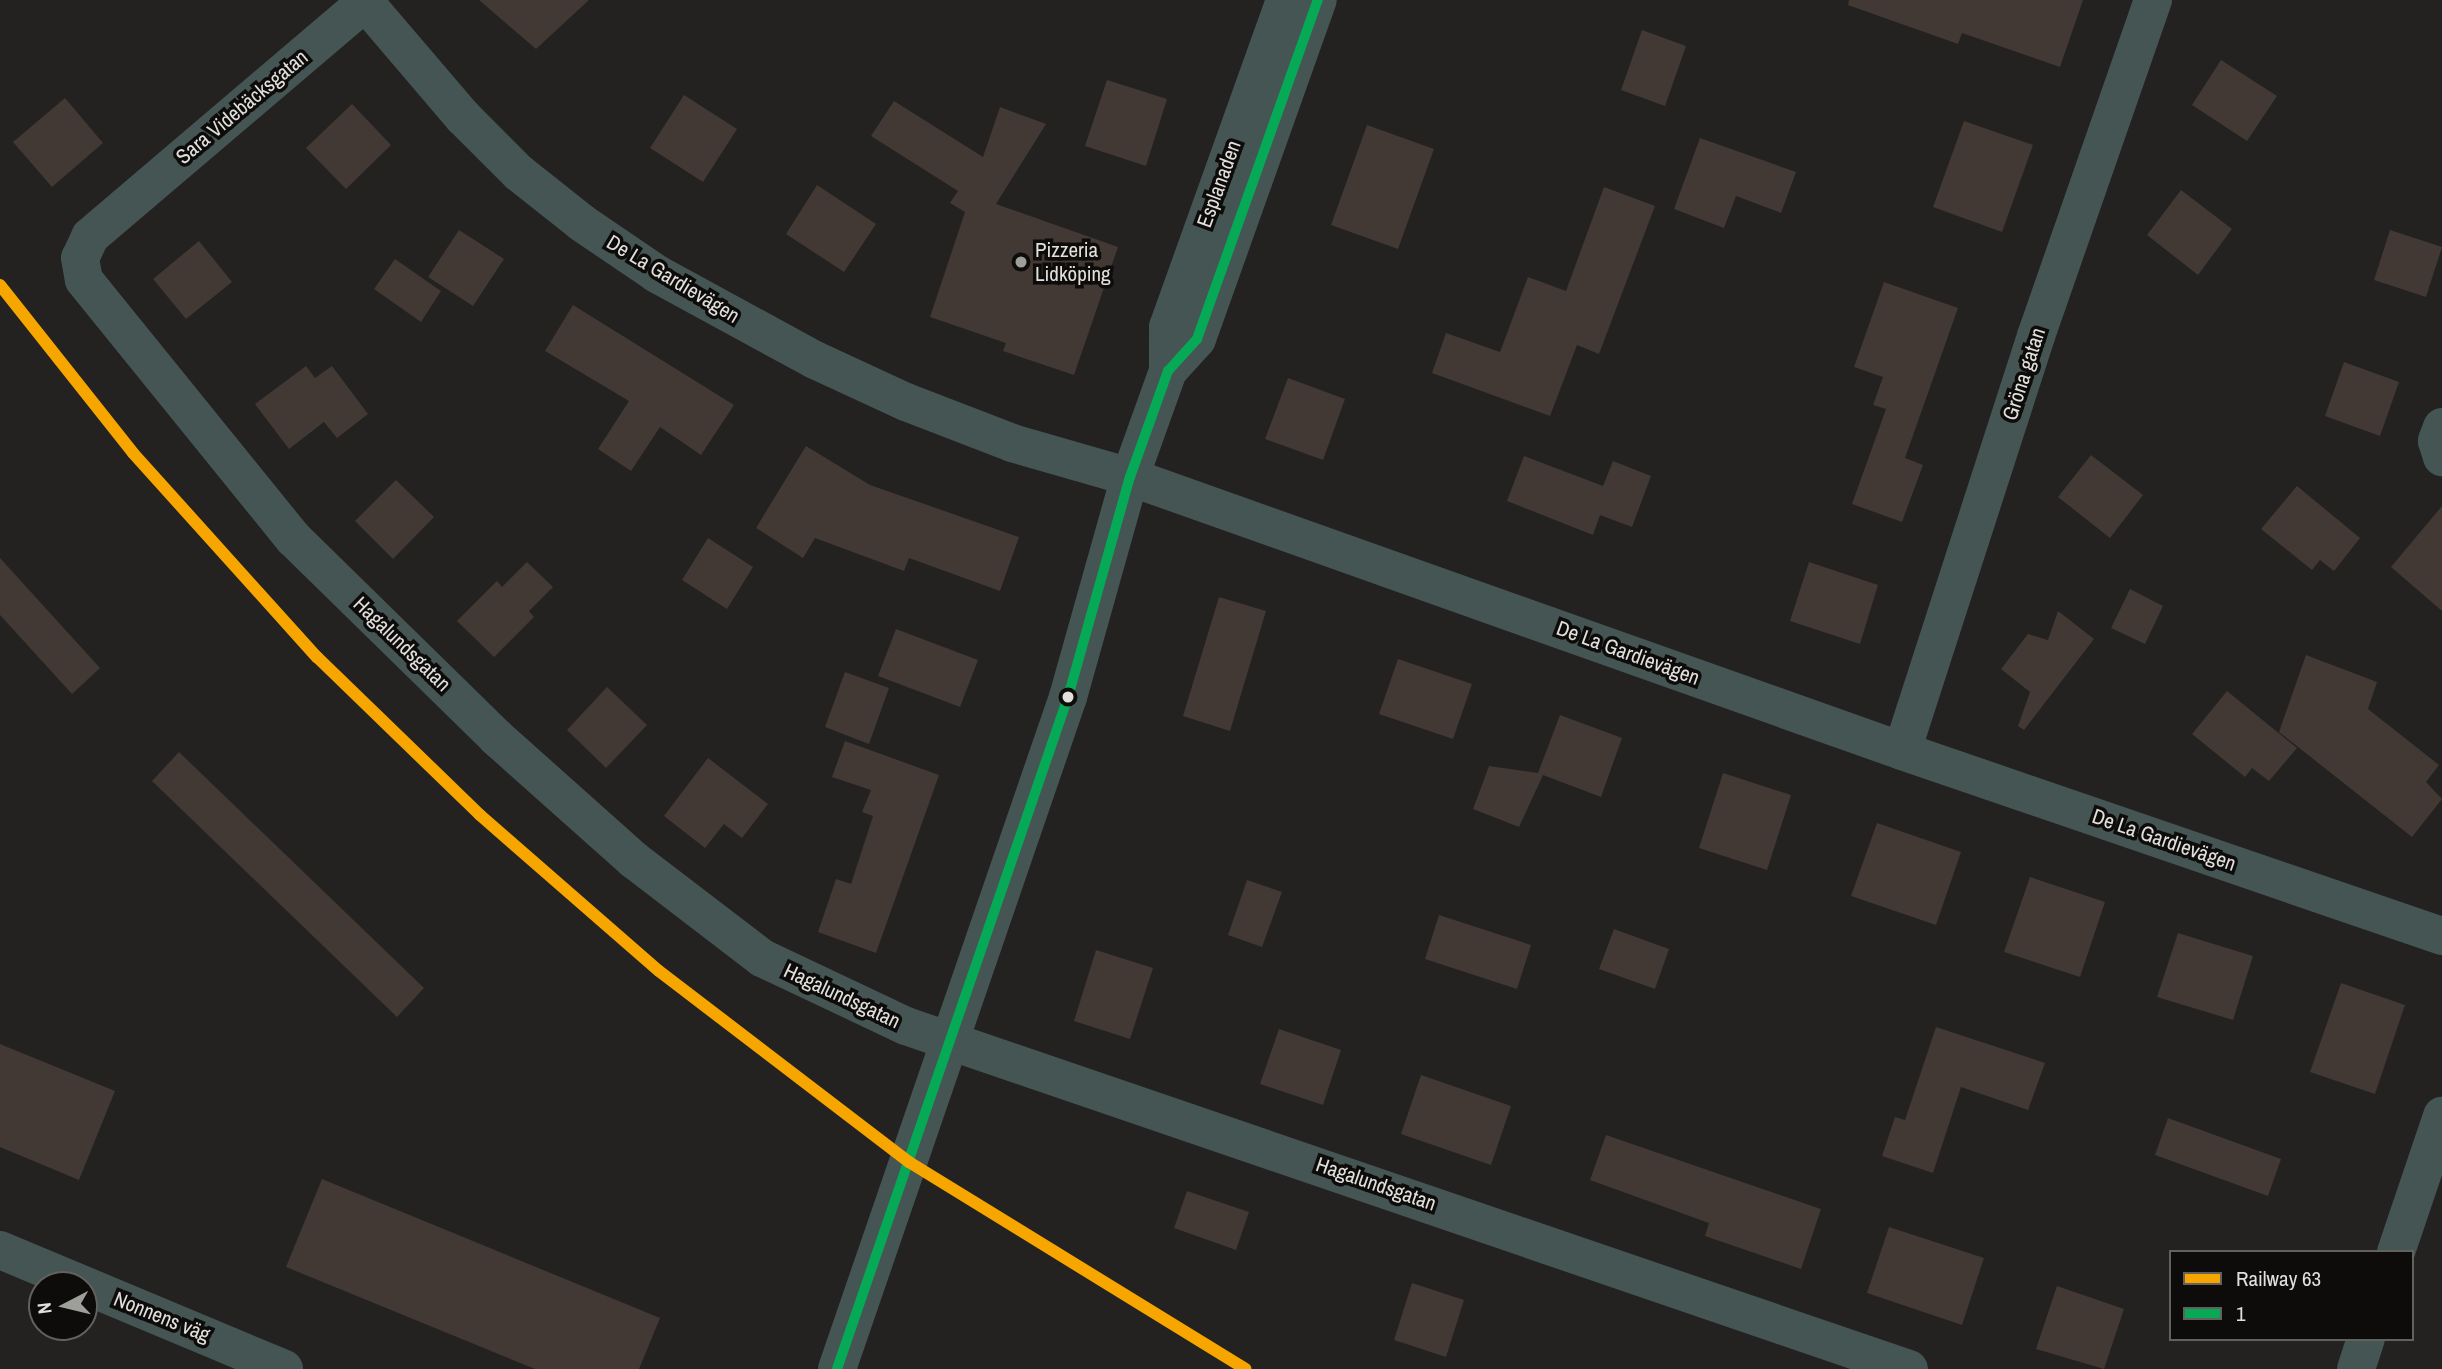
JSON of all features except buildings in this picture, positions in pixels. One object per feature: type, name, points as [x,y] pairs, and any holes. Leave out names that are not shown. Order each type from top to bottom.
[{"type":"street","name":"Esplanaden","points":[[837,1369],[1068,697],[1130,477],[1168,371],[1168,327],[1285,0]]},
{"type":"street","name":"Esplanaden","points":[[1168,371],[1197,338],[1318,0]]},
{"type":"street","name":"Gröna gatan","points":[[1902,751],[2036,335],[2153,0]]},
{"type":"street","name":"De La Gardievägen","points":[[366,1],[463,117],[519,173],[657,274],[815,360],[906,402],[1012,443],[1130,477],[1902,751],[2442,936]]},
{"type":"street","name":"Sara Videbäcksgatan","points":[[116,214],[366,1]]},
{"type":"street","name":"Hagalundsgatan","points":[[116,214],[90,237],[80,258],[84,280],[294,539],[496,737],[634,860],[723,933],[790,974],[840,998],[1909,1369]]},
{"type":"street","points":[[2442,427],[2437,441],[2442,457]]},
{"type":"street","points":[[2397,1250],[2442,1116]]},
{"type":"street","name":"Nonnens väg","points":[[0,1250],[226,1357],[284,1369]]},
{"type":"street","points":[[2356,1369],[2365,1341]]},
{"type":"rail line","name":"63","points":[[0,285],[133,453],[317,657],[480,815],[659,971],[909,1162],[1246,1369]]},
{"type":"transit line","name":"1","points":[[837,1369],[1068,697],[1130,477],[1168,371],[1197,339],[1318,0]]},
{"type":"place","name":"Pizzeria Lidköping","points":[[1021,262]]}]
